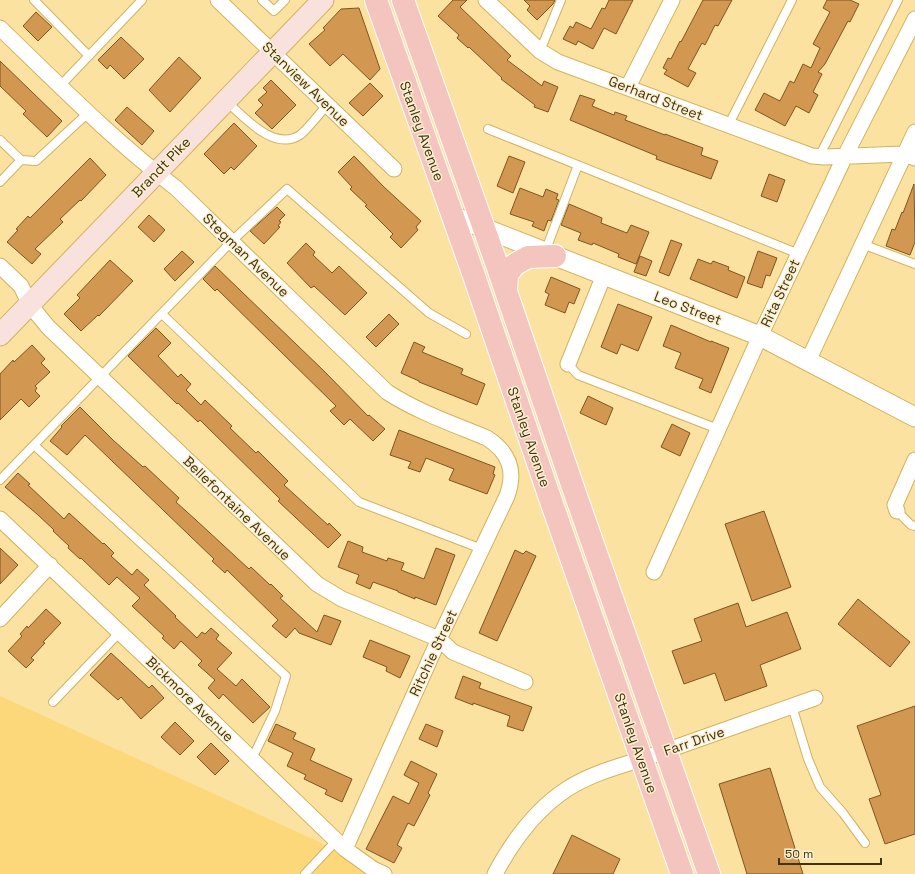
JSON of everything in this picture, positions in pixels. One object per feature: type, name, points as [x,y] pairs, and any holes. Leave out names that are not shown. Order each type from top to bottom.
[{"type":"main road","name":"Brandt Pike","points":[[0,336],[323,0]]},
{"type":"main road","name":"Stanley Avenue","points":[[376,0],[453,216],[682,874]]},
{"type":"main road","name":"Stanley Avenue","points":[[403,0],[709,874]]},
{"type":"main road","points":[[506,291],[507,275],[514,265],[528,257],[550,254]]},
{"type":"street","name":"Gerhard Street","points":[[486,0],[540,51],[558,62],[628,87],[728,126],[812,156],[910,156]]},
{"type":"street","points":[[628,87],[672,0]]},
{"type":"street","name":"Stanview Avenue","points":[[225,2],[273,52],[394,169]]},
{"type":"street","name":"Rita Street","points":[[654,572],[760,336],[845,156],[915,19]]},
{"type":"street","name":"Stegman Avenue","points":[[0,28],[88,113],[176,188],[387,392],[402,402],[487,438],[496,444],[506,457]]},
{"type":"street","points":[[808,361],[862,244],[910,156],[915,132]]},
{"type":"street","name":"Leo Street","points":[[453,216],[760,336],[915,417]]},
{"type":"street","name":"Bellefontaine Avenue","points":[[0,266],[21,286],[30,305],[48,327],[317,584],[342,599],[439,639],[453,652],[525,682]]},
{"type":"street","points":[[568,364],[604,276]]},
{"type":"street","name":"Ritchie Street","points":[[340,845],[507,496],[510,486],[511,468],[506,457]]},
{"type":"street","points":[[897,511],[895,505],[915,460]]},
{"type":"street","name":"Bickmore Avenue","points":[[0,519],[120,632],[340,845],[384,874]]},
{"type":"street","points":[[0,619],[50,565]]},
{"type":"street","name":"Farr Drive","points":[[495,874],[518,835],[532,818],[549,802],[567,789],[589,777],[815,698]]},
{"type":"lane","points":[[34,0],[89,56]]},
{"type":"lane","points":[[60,86],[142,0]]},
{"type":"lane","points":[[262,0],[274,11],[285,0]]},
{"type":"lane","points":[[540,51],[561,0]]},
{"type":"lane","points":[[728,126],[792,0]]},
{"type":"lane","points":[[819,157],[898,0]]},
{"type":"lane","points":[[225,101],[265,135],[284,140],[300,135],[327,105]]},
{"type":"lane","points":[[0,140],[21,160],[36,161],[88,113]]},
{"type":"lane","points":[[488,129],[799,254]]},
{"type":"lane","points":[[0,182],[21,160]]},
{"type":"lane","points":[[550,254],[578,165]]},
{"type":"lane","points":[[0,480],[232,241],[287,189],[429,313],[466,334]]},
{"type":"lane","points":[[862,244],[915,264]]},
{"type":"lane","points":[[162,314],[359,502],[482,549]]},
{"type":"lane","points":[[568,364],[578,375],[718,429]]},
{"type":"lane","points":[[34,445],[286,676],[275,712],[252,759]]},
{"type":"lane","points":[[897,511],[911,525],[915,526]]},
{"type":"lane","points":[[53,702],[120,632]]},
{"type":"lane","points":[[792,706],[808,759],[820,787],[843,813],[865,843]]},
{"type":"lane","points":[[305,874],[340,845]]},
{"type":"shaded area","points":[[0,696],[317,841],[389,874],[0,874]]},
{"type":"building","points":[[453,0],[467,0],[460,7],[511,56],[507,60],[542,86],[544,81],[558,87],[548,112],[534,107],[535,105],[501,79],[502,78],[469,47],[468,48],[457,38],[459,35],[438,16]]},
{"type":"building","points":[[524,0],[555,0],[537,20],[527,10],[530,6]]},
{"type":"building","points":[[609,0],[633,0],[616,34],[604,28],[593,49],[578,41],[576,45],[563,39],[570,26],[573,28],[576,22],[591,29],[602,8],[605,9]]},
{"type":"building","points":[[703,0],[732,0],[718,26],[715,25],[705,45],[702,43],[688,69],[696,73],[688,87],[664,74],[667,70],[663,68],[668,58],[671,59],[680,41],[681,42]]},
{"type":"building","points":[[827,0],[850,0],[859,4],[825,64],[818,72],[822,74],[813,92],[818,95],[809,113],[796,106],[785,126],[755,110],[764,93],[780,101],[790,81],[794,83],[803,64],[811,68],[820,48],[813,44],[830,12],[823,8]]},
{"type":"building","points":[[359,8],[380,69],[370,80],[343,54],[330,66],[309,44],[325,30],[323,28],[341,9]]},
{"type":"building","points":[[36,12],[52,27],[38,41],[23,26]]},
{"type":"building","points":[[121,37],[144,59],[124,79],[110,65],[107,69],[98,60]]},
{"type":"building","points":[[179,57],[201,78],[170,112],[149,90]]},
{"type":"building","points":[[0,61],[62,121],[47,137],[23,114],[26,111],[0,86]]},
{"type":"building","points":[[271,80],[296,105],[272,129],[255,113],[263,105],[258,100],[267,92],[263,88]]},
{"type":"building","points":[[370,83],[383,96],[363,116],[349,103]]},
{"type":"building","points":[[580,95],[595,100],[592,106],[614,115],[615,112],[627,116],[625,120],[703,148],[701,155],[718,161],[711,179],[656,159],[657,156],[570,120]]},
{"type":"building","points":[[127,107],[154,131],[142,145],[115,120]]},
{"type":"building","points":[[234,123],[257,146],[234,170],[231,167],[224,174],[204,154]]},
{"type":"building","points":[[354,156],[384,187],[421,221],[416,227],[418,230],[401,248],[390,237],[393,234],[365,206],[367,205],[350,189],[352,187],[338,172]]},
{"type":"building","points":[[509,156],[525,162],[513,193],[497,186]]},
{"type":"building","points":[[90,158],[106,175],[81,201],[80,200],[60,219],[63,222],[35,249],[41,254],[32,264],[7,242],[28,216],[30,218]]},
{"type":"building","points":[[769,174],[785,180],[777,202],[761,196]]},
{"type":"building","points":[[914,184],[915,242],[910,255],[886,246],[892,229],[895,230],[902,212],[903,213]]},
{"type":"building","points":[[520,188],[543,197],[546,189],[558,194],[556,199],[559,200],[551,221],[548,220],[544,231],[532,226],[534,222],[510,214]]},
{"type":"building","points":[[569,204],[602,218],[601,223],[627,233],[631,225],[649,232],[636,264],[618,257],[619,254],[593,243],[592,245],[578,240],[581,233],[561,225]]},
{"type":"building","points":[[277,207],[285,215],[279,221],[281,222],[278,226],[280,227],[264,244],[250,231]]},
{"type":"building","points":[[149,215],[165,230],[154,242],[138,227]]},
{"type":"building","points":[[671,240],[682,244],[669,276],[659,272]]},
{"type":"building","points":[[306,243],[315,252],[313,255],[332,273],[339,266],[367,293],[345,315],[314,286],[311,288],[287,263]]},
{"type":"building","points":[[182,251],[194,262],[175,281],[164,269]]},
{"type":"building","points":[[758,251],[777,258],[770,276],[766,275],[762,288],[747,283]]},
{"type":"building","points":[[640,256],[652,261],[646,276],[634,272]]},
{"type":"building","points":[[698,259],[711,264],[713,261],[729,267],[728,270],[745,277],[737,298],[690,279]]},
{"type":"building","points":[[110,260],[133,281],[99,316],[98,315],[81,331],[64,314],[80,298],[77,295]]},
{"type":"building","points":[[215,266],[324,371],[368,416],[369,415],[385,429],[373,441],[350,419],[344,425],[330,411],[336,406],[217,289],[215,291],[203,279]]},
{"type":"building","points":[[551,277],[580,289],[574,304],[569,302],[565,313],[545,305],[549,294],[545,292]]},
{"type":"building","points":[[618,304],[652,317],[638,351],[621,344],[617,354],[601,347]]},
{"type":"building","points":[[389,314],[399,324],[376,347],[366,337]]},
{"type":"building","points":[[671,325],[729,348],[711,393],[699,388],[703,379],[675,368],[681,353],[663,346]]},
{"type":"building","points":[[156,328],[171,343],[158,356],[178,377],[181,374],[191,384],[186,390],[201,405],[205,400],[232,426],[230,428],[256,453],[258,451],[288,481],[284,485],[341,535],[328,548],[278,501],[280,499],[200,420],[198,422],[178,403],[177,404],[128,356]]},
{"type":"building","points":[[414,342],[425,347],[422,352],[463,369],[461,374],[485,384],[477,405],[419,382],[401,373]]},
{"type":"building","points":[[32,345],[45,359],[41,363],[50,372],[35,386],[37,388],[35,391],[40,396],[29,407],[21,399],[0,420],[0,374],[13,360],[14,362]]},
{"type":"building","points":[[588,396],[613,408],[606,425],[580,413]]},
{"type":"building","points":[[80,407],[113,440],[143,467],[145,466],[179,498],[176,502],[249,569],[251,567],[270,585],[271,584],[283,596],[280,598],[317,632],[324,615],[341,621],[331,645],[299,633],[295,628],[286,638],[272,626],[278,620],[227,570],[225,573],[212,561],[214,559],[85,435],[67,455],[50,441],[62,427],[61,426]]},
{"type":"building","points":[[672,424],[690,433],[680,456],[661,447]]},
{"type":"building","points":[[399,430],[495,467],[493,474],[495,475],[487,494],[449,480],[454,469],[426,458],[420,472],[408,468],[411,462],[390,455]]},
{"type":"building","points":[[18,473],[30,484],[28,485],[64,519],[69,513],[103,544],[104,543],[114,553],[111,556],[132,575],[137,569],[149,580],[144,585],[197,638],[202,632],[205,634],[211,628],[219,635],[216,639],[232,653],[217,669],[236,686],[242,679],[270,707],[253,723],[223,694],[219,699],[208,688],[215,680],[198,665],[202,661],[181,641],[174,649],[162,638],[164,636],[132,606],[140,598],[117,577],[109,585],[81,558],[80,559],[68,548],[69,546],[53,531],[54,530],[5,487]]},
{"type":"building","points":[[764,511],[791,587],[752,601],[725,524]]},
{"type":"building","points":[[348,541],[363,547],[362,552],[387,561],[388,558],[404,563],[401,570],[424,579],[436,548],[455,555],[436,605],[415,597],[415,599],[373,582],[370,589],[356,583],[359,575],[338,567]]},
{"type":"building","points":[[0,548],[18,565],[0,584]]},
{"type":"building","points":[[515,550],[523,554],[526,551],[536,556],[497,641],[479,633]]},
{"type":"building","points":[[858,599],[910,642],[890,667],[838,624]]},
{"type":"building","points":[[738,603],[746,627],[787,612],[801,649],[760,665],[767,686],[725,701],[715,673],[684,684],[672,651],[702,641],[694,619]]},
{"type":"building","points":[[46,609],[61,623],[43,642],[45,643],[31,658],[34,660],[26,668],[8,651],[22,636],[20,634],[27,626],[28,628]]},
{"type":"building","points":[[370,640],[410,656],[400,678],[386,671],[387,667],[363,657]]},
{"type":"building","points":[[111,653],[149,688],[152,685],[164,698],[141,719],[121,697],[118,700],[90,675]]},
{"type":"building","points":[[463,676],[481,683],[479,688],[532,707],[523,731],[507,726],[510,716],[455,698]]},
{"type":"building","points":[[915,706],[915,834],[885,844],[869,799],[881,795],[857,726]]},
{"type":"building","points":[[175,722],[194,741],[180,755],[161,737]]},
{"type":"building","points":[[276,724],[296,733],[293,739],[315,749],[310,760],[352,779],[342,802],[325,794],[327,790],[304,779],[306,775],[287,766],[293,753],[268,741]]},
{"type":"building","points":[[426,724],[443,731],[437,747],[419,739]]},
{"type":"building","points":[[211,743],[229,761],[215,775],[197,757]]},
{"type":"building","points":[[411,761],[437,774],[428,793],[430,795],[414,826],[408,823],[397,845],[402,848],[394,863],[366,849],[393,796],[409,804],[419,783],[404,775]]},
{"type":"building","points":[[770,768],[803,874],[747,874],[719,784]]},
{"type":"building","points":[[572,835],[620,859],[613,874],[553,874]]}]
